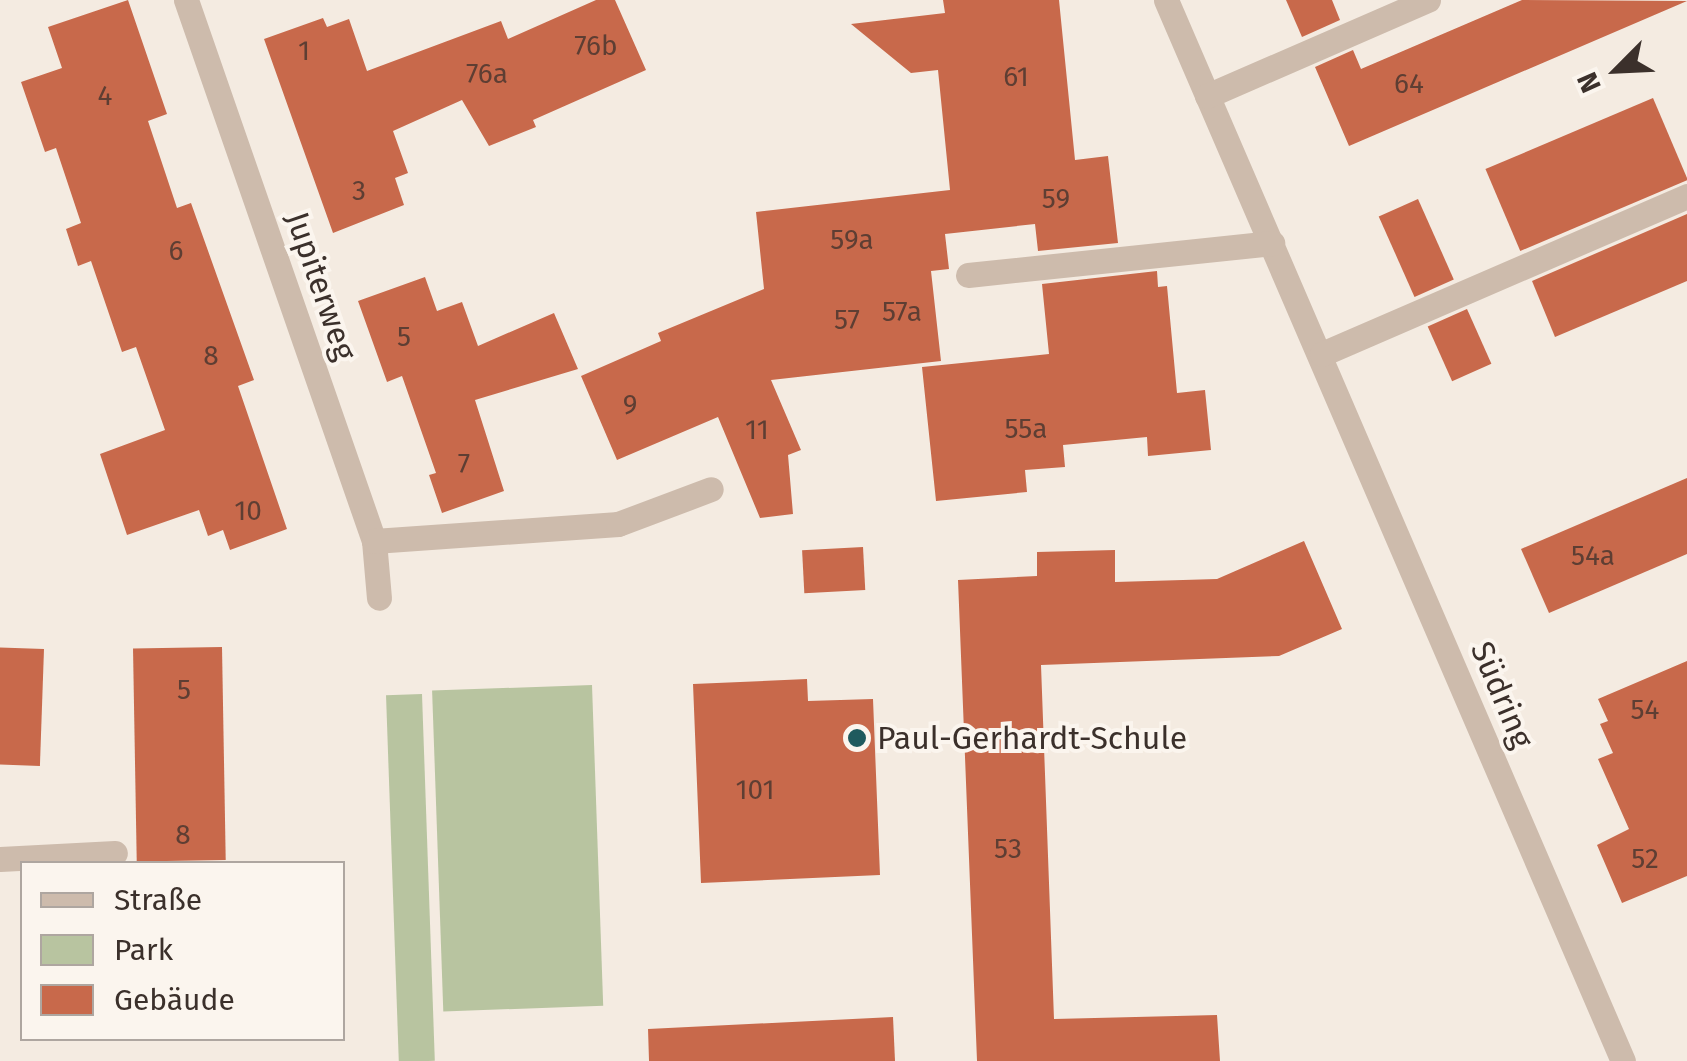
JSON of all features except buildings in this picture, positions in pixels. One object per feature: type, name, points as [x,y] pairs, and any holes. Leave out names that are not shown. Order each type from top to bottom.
[{"type":"street","name":"Jupiterweg","points":[[186,0],[374,541],[379,598]]},
{"type":"street","name":"Südring","points":[[1166,0],[1322,354],[1623,1061]]},
{"type":"street","points":[[1207,96],[1428,0]]},
{"type":"street","points":[[1322,354],[1687,196]]},
{"type":"street","points":[[968,275],[1272,243]]},
{"type":"street","points":[[374,541],[618,524],[711,489]]},
{"type":"street","points":[[0,859],[114,853]]},
{"type":"green space","points":[[592,685],[603,1006],[443,1011],[432,691]]},
{"type":"green space","points":[[422,694],[435,1061],[399,1061],[386,695]]},
{"type":"place","name":"Paul-Gerhardt-Schule","points":[[857,738]]}]
